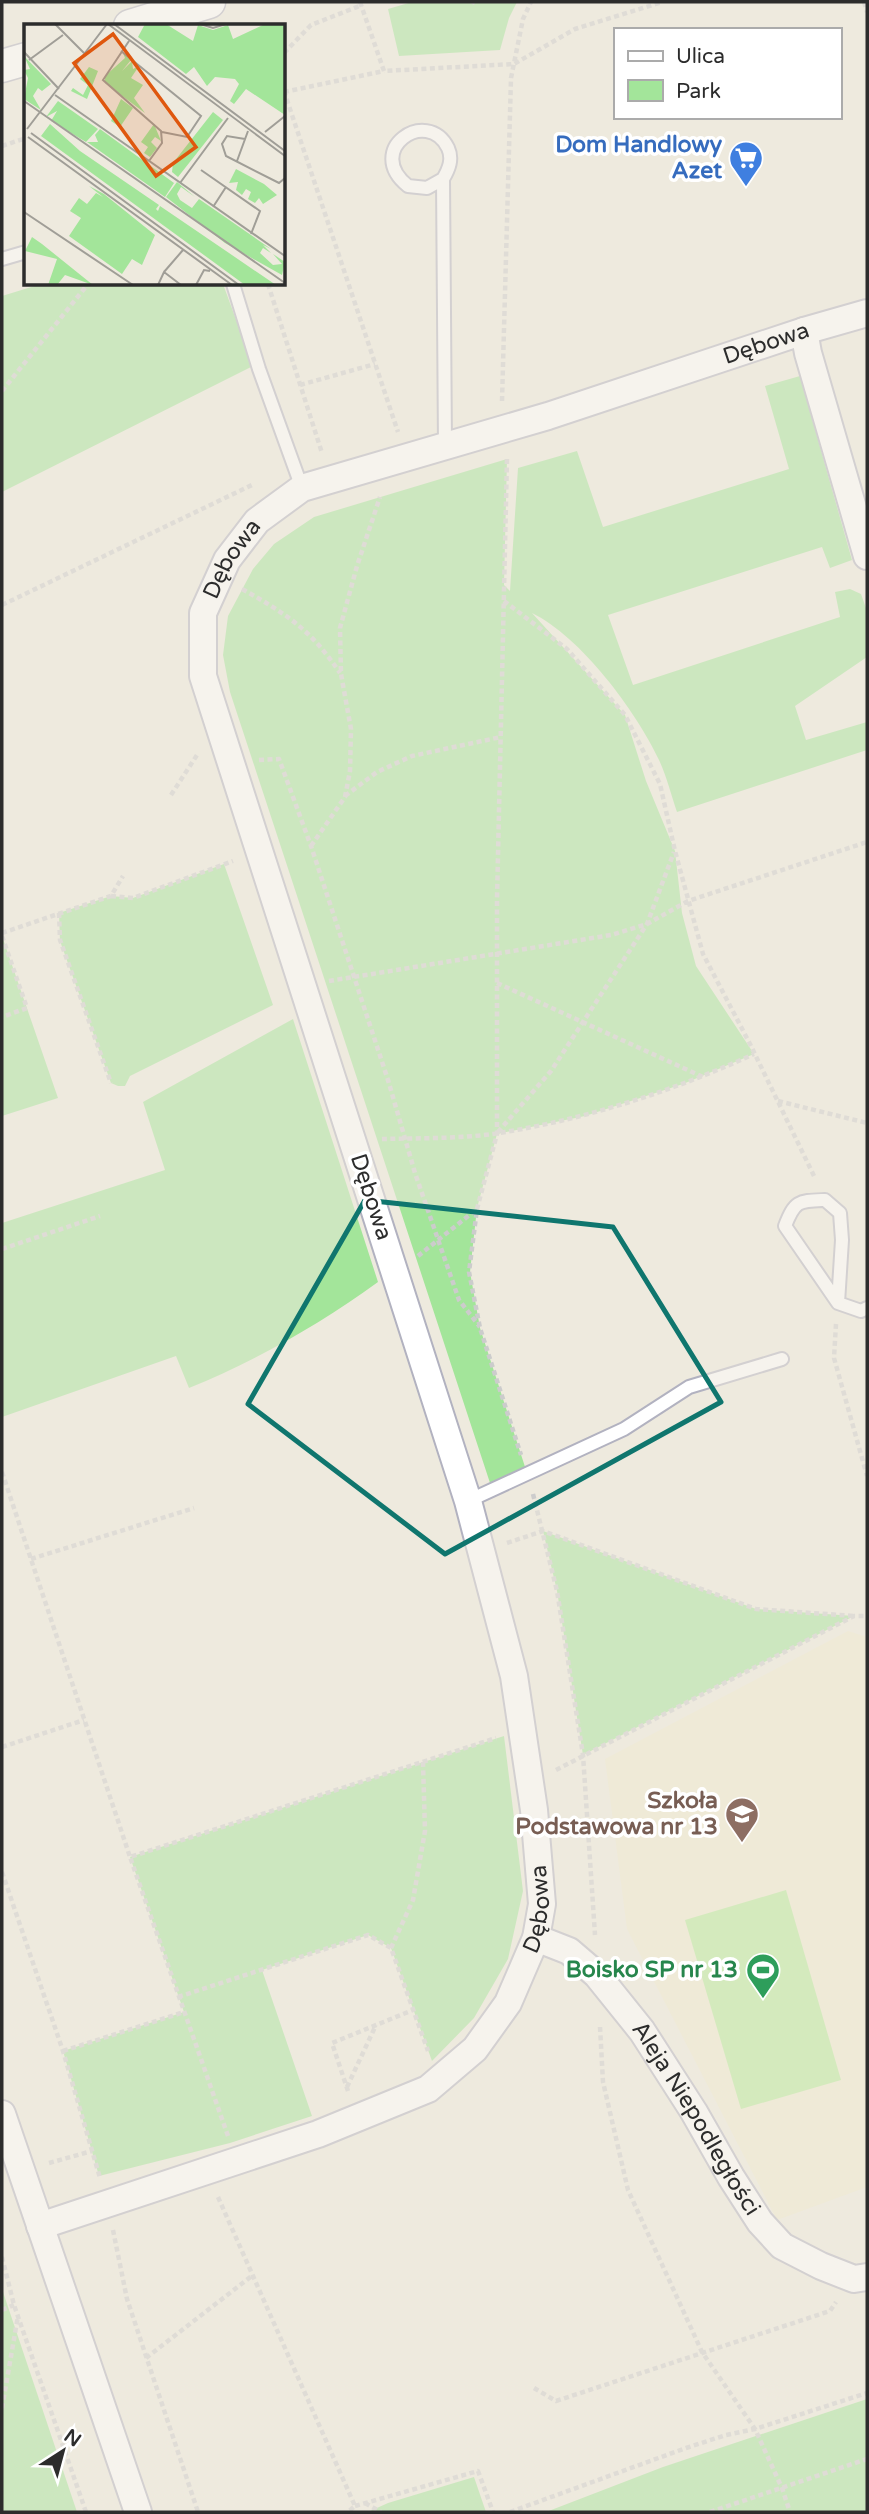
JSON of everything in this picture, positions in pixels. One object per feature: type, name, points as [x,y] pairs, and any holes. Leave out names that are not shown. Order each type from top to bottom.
[{"type":"street","points":[[137,24],[209,2]]},
{"type":"street","points":[[2,66],[24,60]]},
{"type":"street","name":"Dębowa","points":[[40,2226],[318,2134],[428,2089],[475,2049],[508,2003],[536,1938],[542,1904],[534,1810],[516,1687],[468,1500],[203,676],[203,613],[227,560],[257,521],[299,478],[445,446],[548,416],[804,331],[867,313]]},
{"type":"street","points":[[804,331],[867,556]]},
{"type":"street","name":"Aleja Niepodległości","points":[[536,1938],[569,1951],[597,1975],[642,2031],[760,2222],[782,2246],[821,2266],[860,2278]]},
{"type":"street","points":[[2,2114],[138,2512]]},
{"type":"lane","points":[[443,179],[427,188],[408,186],[395,172],[392,162],[397,143],[413,132],[432,132],[440,138],[450,153],[450,162],[443,179],[445,446]]},
{"type":"lane","points":[[2,260],[24,253]]},
{"type":"lane","points":[[233,285],[259,369],[299,478]]},
{"type":"lane","points":[[838,1303],[842,1240],[840,1213],[825,1200],[803,1201],[793,1207],[785,1226],[838,1303],[861,1311],[867,1308]]},
{"type":"lane","points":[[468,1500],[624,1429],[689,1387],[782,1359]]},
{"type":"path","points":[[502,402],[511,78],[523,19],[531,2]]},
{"type":"path","points":[[285,92],[384,71],[514,64],[575,29],[662,2]]},
{"type":"path","points":[[864,2],[867,12]]},
{"type":"path","points":[[285,52],[311,25],[361,3],[384,71]]},
{"type":"path","points":[[285,95],[399,435]]},
{"type":"path","points":[[2,146],[24,139]]},
{"type":"path","points":[[2,391],[87,285]]},
{"type":"path","points":[[268,285],[324,460]]},
{"type":"path","points":[[300,385],[375,364]]},
{"type":"path","points":[[495,463],[520,455]]},
{"type":"path","points":[[507,459],[497,954],[497,1133],[477,1209],[470,1272],[480,1328],[544,1531],[557,1591],[583,1755],[603,2082],[628,2190],[702,2352],[755,2429],[790,2512]]},
{"type":"path","points":[[2,605],[275,474],[299,478]]},
{"type":"path","points":[[367,501],[392,494]]},
{"type":"path","points":[[345,797],[350,771],[351,729],[341,674],[340,628],[380,497]]},
{"type":"path","points":[[237,598],[248,579]]},
{"type":"path","points":[[242,589],[282,611],[304,629],[325,651],[341,674]]},
{"type":"path","points":[[504,600],[567,649],[625,715],[660,784],[703,954],[825,1200]]},
{"type":"path","points":[[311,846],[345,797],[377,772],[412,756],[501,737]]},
{"type":"path","points":[[171,795],[201,750],[205,762]]},
{"type":"path","points":[[250,760],[279,759],[311,846],[458,1300],[480,1328]]},
{"type":"path","points":[[325,982],[611,935],[647,924],[688,901],[867,842]]},
{"type":"path","points":[[497,1133],[551,1071],[647,924],[675,851]]},
{"type":"path","points":[[2,1017],[27,1008],[2,934],[111,896],[133,898],[238,858]]},
{"type":"path","points":[[111,896],[124,876]]},
{"type":"path","points":[[60,913],[60,940],[111,1083]]},
{"type":"path","points":[[497,983],[704,1077]]},
{"type":"path","points":[[377,1140],[497,1133],[585,1116],[704,1077],[754,1054]]},
{"type":"path","points":[[777,1101],[867,1123]]},
{"type":"path","points":[[412,1245],[416,1258],[477,1209]]},
{"type":"path","points":[[2,1249],[100,1216]]},
{"type":"path","points":[[838,1303],[834,1358],[867,1476]]},
{"type":"path","points":[[2,1472],[130,1857],[230,2143]]},
{"type":"path","points":[[492,1489],[510,1555]]},
{"type":"path","points":[[31,1559],[194,1508]]},
{"type":"path","points":[[507,1543],[544,1531],[756,1609],[867,1616]]},
{"type":"path","points":[[553,1758],[556,1771],[854,1616]]},
{"type":"path","points":[[2,1747],[84,1720]]},
{"type":"path","points":[[130,1857],[504,1736]]},
{"type":"path","points":[[391,1948],[413,1900],[425,1830],[423,1762]]},
{"type":"path","points":[[178,1997],[368,1936],[391,1948],[432,2061]]},
{"type":"path","points":[[350,2095],[331,2043],[413,2010]]},
{"type":"path","points":[[63,2051],[184,2012]]},
{"type":"path","points":[[347,2088],[376,2025]]},
{"type":"path","points":[[99,2176],[112,2173]]},
{"type":"path","points":[[218,2197],[355,2506]]},
{"type":"path","points":[[2,2257],[14,2305],[86,2512]]},
{"type":"path","points":[[146,2358],[254,2275]]},
{"type":"path","points":[[534,2388],[556,2401],[830,2311],[860,2278]]},
{"type":"path","points":[[2,2310],[14,2305]]},
{"type":"path","points":[[2,2408],[18,2315]]},
{"type":"path","points":[[510,2512],[686,2448],[867,2393]]},
{"type":"path","points":[[710,2512],[867,2459]]},
{"type":"path","points":[[348,2512],[364,2502],[478,2471],[493,2512]]},
{"type":"path","points":[[364,2502],[381,2512]]},
{"type":"highlighted area","points":[[365,1200],[613,1227],[721,1402],[445,1554],[248,1404]]},
{"type":"shaded area","name":"Szkoła Podstawowa nr 13","points":[[848,1631],[867,1637],[867,2187],[777,2220],[627,1929],[605,1759]]},
{"type":"green space","points":[[412,2],[517,2],[509,18],[500,50],[399,56],[388,9]]},
{"type":"green space","points":[[38,285],[223,285],[253,366],[2,492],[2,296]]},
{"type":"green space","points":[[800,376],[852,560],[830,568],[822,547],[608,615],[633,685],[840,617],[835,592],[850,589],[861,594],[867,611],[867,657],[795,706],[806,740],[867,722],[867,750],[677,812],[659,760],[622,698],[588,657],[569,639],[532,613],[625,715],[646,781],[675,851],[682,913],[696,966],[754,1054],[683,1084],[585,1116],[497,1134],[477,1208],[470,1272],[480,1328],[527,1473],[492,1489],[230,692],[223,655],[228,616],[253,569],[274,544],[314,517],[507,459],[504,585],[510,591],[518,468],[577,451],[603,527],[789,469],[765,386]]},
{"type":"green space","points":[[224,864],[273,1005],[130,1076],[125,1086],[111,1083],[60,941],[59,913],[111,896],[133,898]]},
{"type":"green space","points":[[2,936],[58,1098],[2,1116]]},
{"type":"green space","points":[[293,1019],[378,1282],[287,1341],[189,1388],[176,1356],[2,1417],[2,1223],[165,1170],[143,1102]]},
{"type":"green space","points":[[543,1531],[756,1609],[854,1616],[583,1755],[557,1591]]},
{"type":"green space","points":[[504,1736],[523,1891],[508,1959],[474,2018],[432,2061],[391,1948],[368,1935],[262,1970],[312,2116],[230,2143],[99,2176],[63,2051],[184,2012],[130,1857]]},
{"type":"green space","name":"Boisko SP nr 13","points":[[786,1890],[841,2080],[741,2109],[685,1920]]},
{"type":"green space","points":[[2,2289],[77,2512],[2,2512]]},
{"type":"green space","points":[[867,2399],[867,2512],[546,2512],[663,2467]]},
{"type":"green space","points":[[474,2477],[486,2512],[368,2512],[388,2503]]},
{"type":"place","name":"Dom Handlowy Azet","points":[[746,188]]},
{"type":"place","name":"Szkoła Podstawowa nr 13","points":[[742,1844]]},
{"type":"place","name":"Boisko SP nr 13","points":[[763,2000]]}]
